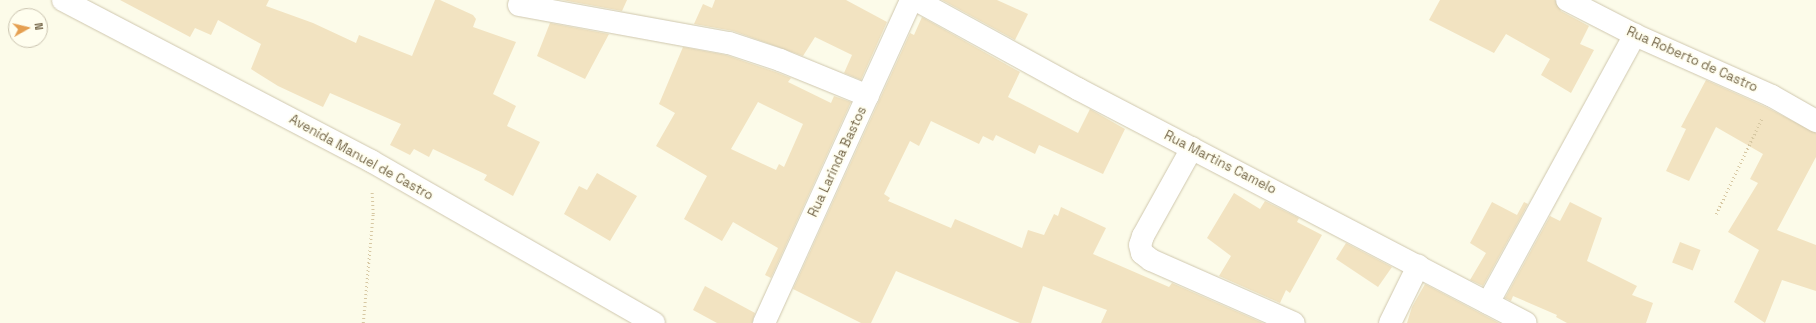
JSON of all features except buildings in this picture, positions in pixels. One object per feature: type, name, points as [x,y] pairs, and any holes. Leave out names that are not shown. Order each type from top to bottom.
[{"type":"street","name":"Avenida Manuel de Castro","points":[[63,0],[371,162],[654,323]]},
{"type":"street","name":"Rua Larinda Bastos","points":[[764,323],[911,0]]},
{"type":"street","name":"Rua Martins Camelo","points":[[916,0],[1192,148],[1526,323]]},
{"type":"street","name":"Rua Roberto de Castro","points":[[1567,0],[1635,35],[1772,96],[1816,121]]},
{"type":"street","points":[[520,5],[729,43],[780,60],[868,96]]},
{"type":"street","points":[[1488,303],[1635,35]]},
{"type":"street","points":[[1192,148],[1142,236],[1140,245],[1142,253],[1151,260],[1294,323]]},
{"type":"street","points":[[1390,323],[1418,266]]},
{"type":"path","points":[[1716,214],[1772,96]]},
{"type":"path","points":[[363,323],[373,214],[371,162]]}]
